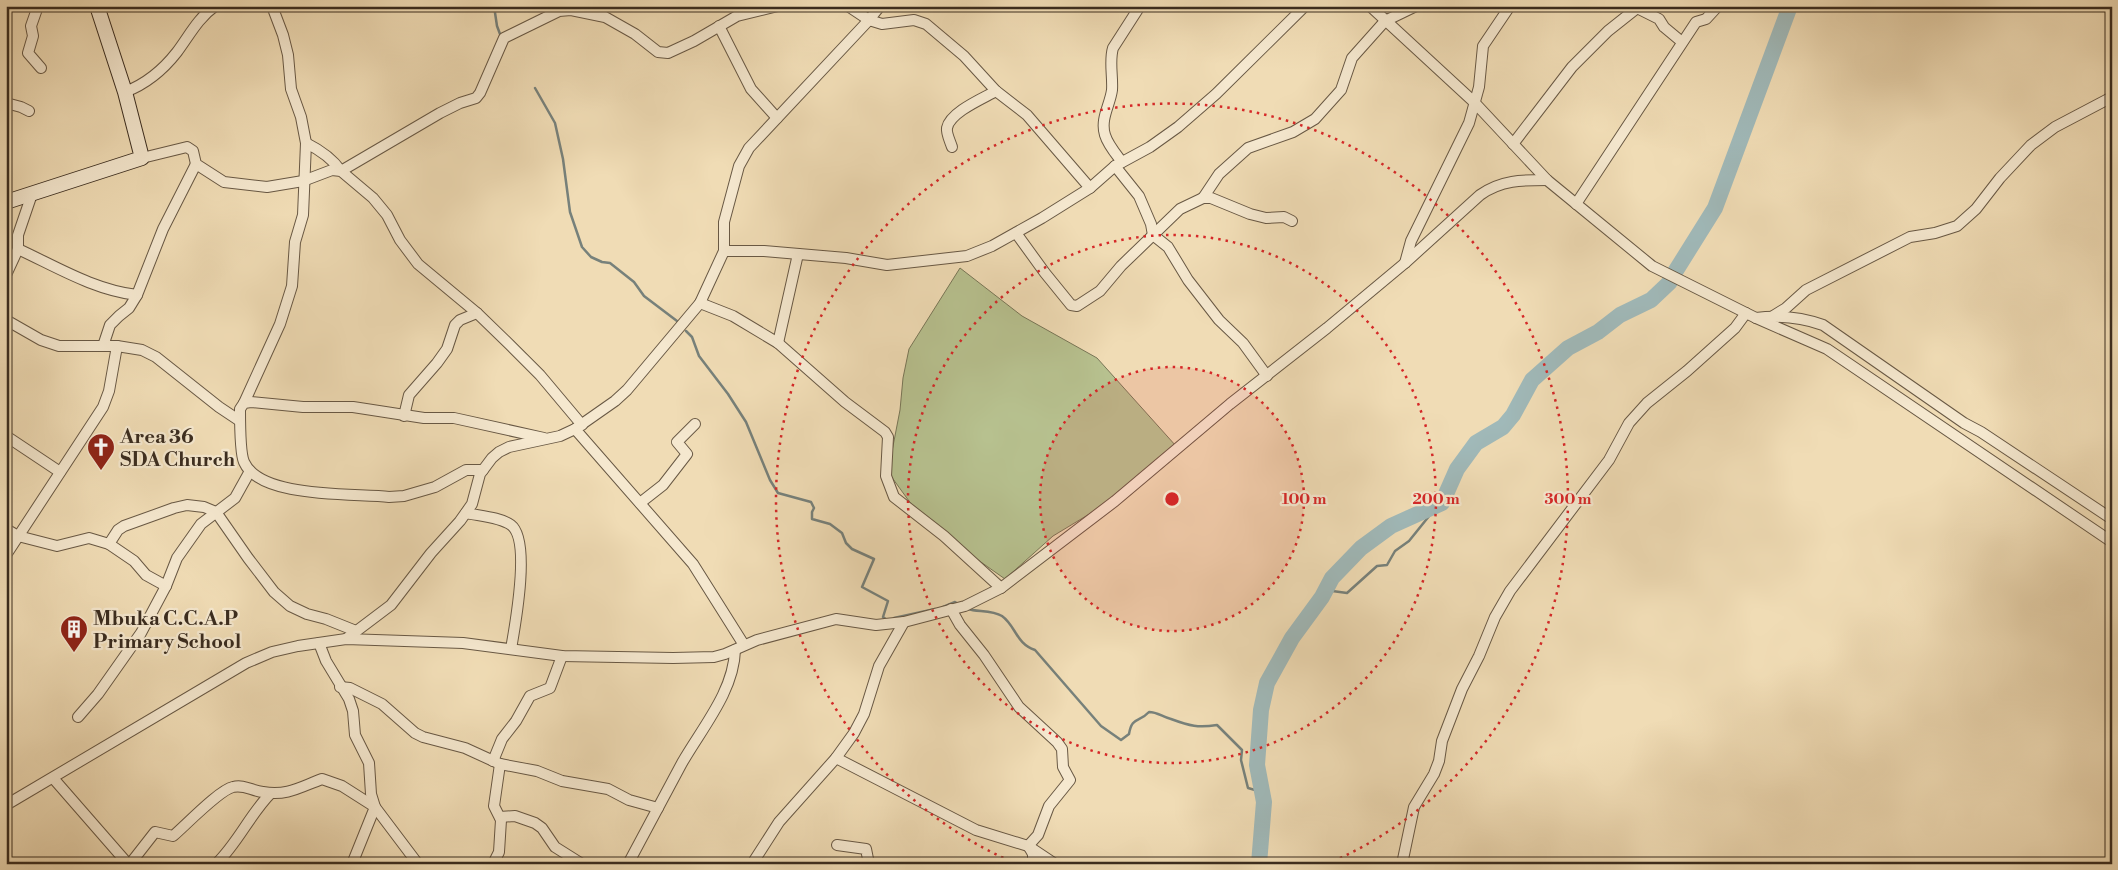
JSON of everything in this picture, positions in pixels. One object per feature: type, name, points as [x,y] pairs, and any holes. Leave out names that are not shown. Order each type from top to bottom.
[{"type":"street","points":[[38,6],[31,26],[33,36],[28,53],[41,68]]},
{"type":"street","points":[[97,6],[125,92],[142,158]]},
{"type":"street","points":[[125,92],[142,85],[160,70],[177,52],[202,18],[215,6]]},
{"type":"street","points":[[272,6],[284,35],[292,89],[301,116],[306,143],[303,215],[295,242],[292,286],[280,324],[240,409],[244,463],[250,471],[271,484],[291,491],[389,496],[404,496],[435,487],[466,470],[483,470]]},
{"type":"street","points":[[196,164],[224,182],[267,187],[303,181],[332,170],[341,171],[460,103],[476,98],[480,93],[504,38],[558,8],[605,17],[635,34],[658,52],[668,53],[687,45],[737,16],[778,6]]},
{"type":"street","points":[[848,6],[870,20],[882,24],[902,20],[914,20],[926,24],[964,56],[996,91],[1037,126],[1090,188]]},
{"type":"street","points":[[346,639],[391,605],[431,553],[466,513],[472,504],[483,470],[499,452],[508,447],[548,439],[578,427],[626,390],[700,303],[724,251],[724,222],[739,166],[749,148],[870,20],[880,6]]},
{"type":"street","points":[[1140,6],[1113,48],[1111,55],[1113,69],[1112,92],[1105,112],[1105,135],[1118,164],[1140,196],[1152,224],[1153,235],[1168,248],[1188,280],[1220,320],[1243,343],[1267,376]]},
{"type":"street","points":[[724,251],[764,251],[846,258],[887,265],[967,256],[1016,233],[1090,188],[1118,164],[1150,147],[1216,94],[1305,6]]},
{"type":"street","points":[[1370,6],[1474,102],[1547,180],[1658,270],[1756,318],[1814,342],[1852,365],[2112,542]]},
{"type":"street","points":[[1203,198],[1219,174],[1248,148],[1293,132],[1315,119],[1341,90],[1352,58],[1385,21],[1416,6]]},
{"type":"street","points":[[1405,263],[1412,241],[1469,123],[1479,87],[1483,46],[1494,27],[1510,6]]},
{"type":"street","points":[[1576,204],[1696,22],[1706,19],[1718,6]]},
{"type":"street","points":[[1513,144],[1572,67],[1608,31],[1637,8],[1659,18],[1664,27],[1682,42]]},
{"type":"street","points":[[719,26],[751,89],[777,118]]},
{"type":"street","points":[[952,146],[946,129],[949,122],[960,111],[996,91]]},
{"type":"street","points":[[1773,316],[1786,308],[1806,290],[1910,237],[1935,233],[1957,226],[1976,208],[2030,145],[2055,127],[2112,97]]},
{"type":"street","points":[[6,104],[29,111]]},
{"type":"street","points":[[306,143],[319,149],[341,171],[374,198],[387,214],[400,240],[418,264],[477,313],[540,375],[578,427],[693,564],[712,592],[740,647],[726,688],[628,864]]},
{"type":"street","points":[[6,202],[142,158],[187,147],[193,151],[196,164],[163,230],[137,295],[129,308],[110,325],[103,346]]},
{"type":"street","points":[[6,804],[246,663],[272,652],[346,639],[463,643],[562,656],[714,657],[757,640],[836,619],[876,625],[904,622],[980,601],[1001,588],[1115,500],[1230,404],[1405,263],[1480,195],[1491,187],[1520,180],[1547,180]]},
{"type":"street","points":[[6,275],[18,249],[18,235],[32,194]]},
{"type":"street","points":[[1016,233],[1071,305],[1077,306],[1100,291],[1121,266],[1180,209],[1203,198],[1211,198],[1250,214],[1266,218],[1284,217],[1292,221]]},
{"type":"street","points":[[18,249],[89,283],[117,292],[137,295]]},
{"type":"street","points":[[778,343],[798,254]]},
{"type":"street","points":[[700,303],[733,316],[778,343],[803,363],[845,402],[885,432],[888,437],[886,476],[894,497],[944,536],[1001,588]]},
{"type":"street","points":[[404,416],[409,395],[446,350],[455,325],[460,320],[477,313]]},
{"type":"street","points":[[1402,864],[1417,799],[1434,774],[1439,761],[1442,741],[1462,689],[1479,656],[1495,616],[1510,591],[1609,460],[1629,423],[1647,403],[1687,371],[1735,328],[1746,313]]},
{"type":"street","points":[[1756,318],[1773,316],[1803,318],[1823,324],[1964,423],[1981,432],[2112,519]]},
{"type":"street","points":[[6,320],[40,340],[59,346],[117,346],[142,350],[156,357],[219,407],[240,421]]},
{"type":"street","points":[[6,555],[103,407],[109,391],[117,346]]},
{"type":"street","points":[[244,403],[353,407],[404,416],[454,418],[548,439]]},
{"type":"street","points":[[640,503],[663,485],[687,454],[676,442],[695,424]]},
{"type":"street","points":[[6,436],[60,472]]},
{"type":"street","points":[[78,717],[98,694],[141,633],[166,586],[177,558],[201,524],[236,498],[250,471]]},
{"type":"street","points":[[109,544],[118,530],[174,508],[187,505],[204,507],[216,512],[274,592],[290,606],[307,614],[326,618],[356,631]]},
{"type":"street","points":[[466,513],[504,522],[512,526],[518,534],[520,598],[511,649]]},
{"type":"street","points":[[6,529],[18,536],[57,546],[90,538],[109,544],[134,561],[146,575],[166,586]]},
{"type":"street","points":[[951,609],[960,625],[984,655],[1019,707],[1057,742],[1062,749],[1061,762],[1070,780],[1049,806],[1038,836],[1028,846]]},
{"type":"street","points":[[752,864],[779,822],[836,758],[859,724],[880,666],[904,622]]},
{"type":"street","points":[[319,643],[326,661],[349,699],[353,711],[355,735],[370,763],[371,794],[375,806],[418,864]]},
{"type":"street","points":[[493,864],[499,852],[500,817],[494,806],[496,763],[502,739],[516,721],[530,696],[550,688],[562,656]]},
{"type":"street","points":[[340,687],[350,688],[382,704],[415,733],[423,737],[466,748],[496,763],[537,772],[562,780],[608,789],[629,800],[658,808]]},
{"type":"street","points":[[836,758],[976,830],[1028,846],[1055,864]]},
{"type":"street","points":[[53,778],[129,864],[155,832],[173,836],[225,790],[241,786],[285,793],[296,791],[322,780],[330,780],[375,806]]},
{"type":"street","points":[[216,864],[272,792]]},
{"type":"street","points":[[352,864],[375,806]]},
{"type":"street","points":[[500,817],[515,816],[536,823],[542,828],[555,847],[582,864]]},
{"type":"street","points":[[837,845],[866,849],[869,864]]},
{"type":"street","points":[[1028,846],[1033,854],[1033,864]]},
{"type":"green space","points":[[960,268],[1022,316],[1097,358],[1176,446],[1101,507],[1053,536],[1005,579],[978,560],[914,508],[888,472],[909,349]]},
{"type":"waterway","points":[[494,6],[500,34]]},
{"type":"waterway","points":[[1675,272],[1715,208],[1790,6]]},
{"type":"waterway","points":[[535,88],[555,123],[563,159],[570,212],[582,247],[591,257],[610,263],[634,282],[644,296],[677,321]]},
{"type":"waterway","points":[[1259,864],[1264,802],[1257,765],[1261,710],[1267,683],[1292,638],[1322,597],[1332,578],[1361,548],[1391,526],[1442,503],[1457,469],[1476,443],[1503,427],[1513,415],[1532,380],[1568,348],[1598,332],[1620,315],[1651,300],[1670,282]]},
{"type":"waterway","points":[[686,331],[692,337],[699,356],[728,394],[746,422],[770,480],[778,493],[811,502],[814,508],[812,519],[830,524],[842,533],[846,543],[852,549],[874,559],[862,587],[888,601],[883,617],[887,620]]},
{"type":"waterway","points":[[1325,590],[1347,593],[1377,566],[1387,565],[1395,551],[1409,541],[1438,505]]},
{"type":"waterway","points":[[943,607],[955,602],[958,604]]},
{"type":"waterway","points":[[894,618],[935,609]]},
{"type":"waterway","points":[[968,609],[994,613],[1007,620],[1024,644],[1035,650],[1101,726],[1121,740],[1129,734],[1134,722],[1149,712],[1194,726],[1217,725],[1242,750],[1241,760],[1248,788],[1262,792]]},
{"type":"place","name":"Area 36 SDA Church","points":[[101,471]]},
{"type":"place","name":"Mbuka C.C.A.P Primary School","points":[[74,653]]}]
